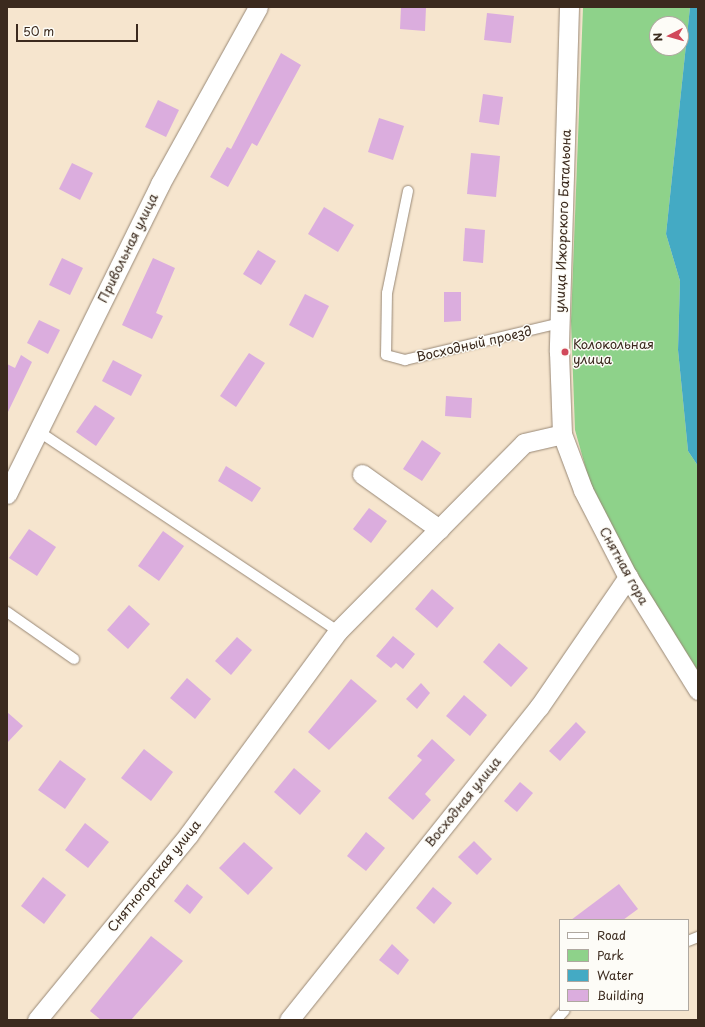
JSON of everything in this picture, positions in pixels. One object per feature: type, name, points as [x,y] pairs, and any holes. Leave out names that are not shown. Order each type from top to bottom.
[{"type":"street","name":"Привольная улица","points":[[7,494],[160,184],[258,7]]},
{"type":"street","name":"улица Ижорского Батальона","points":[[562,434],[560,323],[569,7]]},
{"type":"street","points":[[338,631],[524,443],[562,434]]},
{"type":"street","name":"Снятная гора","points":[[562,434],[583,490],[628,577],[698,690]]},
{"type":"street","points":[[362,474],[439,529]]},
{"type":"street","name":"Восходная улица","points":[[289,1020],[539,706],[628,577]]},
{"type":"street","name":"Снятногорская улица","points":[[37,1020],[189,834],[338,631]]},
{"type":"lane","name":"Восходный проезд","points":[[408,191],[387,293],[386,354],[405,360],[560,323]]},
{"type":"lane","points":[[38,431],[338,631]]},
{"type":"lane","points":[[7,612],[74,659]]},
{"type":"lane","points":[[556,1020],[563,1011]]},
{"type":"green space","points":[[583,7],[690,7],[689,16],[649,16],[649,56],[685,56],[666,234],[680,281],[678,350],[688,451],[698,466],[698,671],[635,571],[591,487],[575,430],[571,321]]},
{"type":"water","points":[[690,7],[698,7],[698,466],[688,451],[678,350],[680,281],[666,234],[685,56],[689,56]]},
{"type":"building","points":[[401,7],[426,7],[425,31],[400,29]]},
{"type":"building","points":[[487,13],[514,16],[511,43],[484,40]]},
{"type":"building","points":[[281,53],[301,65],[257,146],[252,143],[228,187],[210,177],[227,147],[231,149]]},
{"type":"building","points":[[483,94],[503,97],[499,125],[479,122]]},
{"type":"building","points":[[158,100],[179,110],[166,137],[145,127]]},
{"type":"building","points":[[379,118],[404,126],[393,160],[368,152]]},
{"type":"building","points":[[471,153],[500,156],[496,197],[467,194]]},
{"type":"building","points":[[72,163],[93,173],[80,200],[59,189]]},
{"type":"building","points":[[324,207],[354,225],[338,252],[308,234]]},
{"type":"building","points":[[465,228],[485,230],[483,263],[463,261]]},
{"type":"building","points":[[258,250],[276,261],[261,285],[243,274]]},
{"type":"building","points":[[62,258],[83,268],[70,295],[49,285]]},
{"type":"building","points":[[153,258],[175,268],[156,313],[163,316],[152,339],[122,325]]},
{"type":"building","points":[[444,292],[461,292],[461,321],[444,322]]},
{"type":"building","points":[[305,294],[329,306],[313,338],[289,325]]},
{"type":"building","points":[[39,320],[60,330],[48,354],[27,343]]},
{"type":"building","points":[[249,353],[265,363],[236,407],[220,396]]},
{"type":"building","points":[[21,355],[32,362],[7,414],[7,364],[15,368]]},
{"type":"building","points":[[113,360],[142,375],[131,396],[102,381]]},
{"type":"building","points":[[446,396],[472,398],[471,418],[445,416]]},
{"type":"building","points":[[95,405],[115,418],[96,446],[76,432]]},
{"type":"building","points":[[422,440],[441,453],[422,481],[403,469]]},
{"type":"building","points":[[226,466],[261,488],[252,502],[218,481]]},
{"type":"building","points":[[369,508],[387,521],[371,543],[353,529]]},
{"type":"building","points":[[29,529],[56,547],[37,576],[9,558]]},
{"type":"building","points":[[163,531],[184,546],[159,581],[138,566]]},
{"type":"building","points":[[432,589],[454,608],[437,628],[415,609]]},
{"type":"building","points":[[129,605],[150,624],[128,649],[107,630]]},
{"type":"building","points":[[393,636],[415,654],[403,669],[396,663],[391,668],[376,656]]},
{"type":"building","points":[[237,637],[252,650],[231,675],[215,661]]},
{"type":"building","points":[[499,643],[528,668],[511,687],[483,662]]},
{"type":"building","points":[[187,678],[211,699],[195,719],[170,698]]},
{"type":"building","points":[[351,679],[377,701],[329,750],[308,732]]},
{"type":"building","points":[[421,683],[430,693],[417,709],[406,699]]},
{"type":"building","points":[[464,695],[487,715],[470,736],[446,716]]},
{"type":"building","points":[[7,712],[23,726],[7,743]]},
{"type":"building","points":[[576,722],[586,732],[560,761],[549,751]]},
{"type":"building","points":[[432,739],[455,760],[425,794],[431,800],[413,820],[388,798],[422,760],[417,756]]},
{"type":"building","points":[[144,749],[173,772],[151,801],[121,778]]},
{"type":"building","points":[[60,760],[86,779],[65,809],[38,790]]},
{"type":"building","points":[[294,768],[321,791],[300,815],[274,792]]},
{"type":"building","points":[[520,782],[533,793],[517,812],[504,801]]},
{"type":"building","points":[[85,823],[109,842],[88,868],[65,850]]},
{"type":"building","points":[[366,832],[385,848],[366,871],[347,856]]},
{"type":"building","points":[[474,841],[492,859],[477,875],[458,857]]},
{"type":"building","points":[[244,842],[273,868],[248,895],[219,868]]},
{"type":"building","points":[[43,877],[66,895],[44,924],[21,906]]},
{"type":"building","points":[[187,884],[203,897],[190,914],[174,901]]},
{"type":"building","points":[[619,884],[638,909],[624,919],[572,919]]},
{"type":"building","points":[[433,887],[452,903],[434,924],[416,908]]},
{"type":"building","points":[[151,936],[183,961],[131,1020],[101,1020],[90,1011]]},
{"type":"building","points":[[392,944],[409,960],[398,975],[379,960]]},
{"type":"place","name":"Колокольная улица","points":[[565,352]]}]
